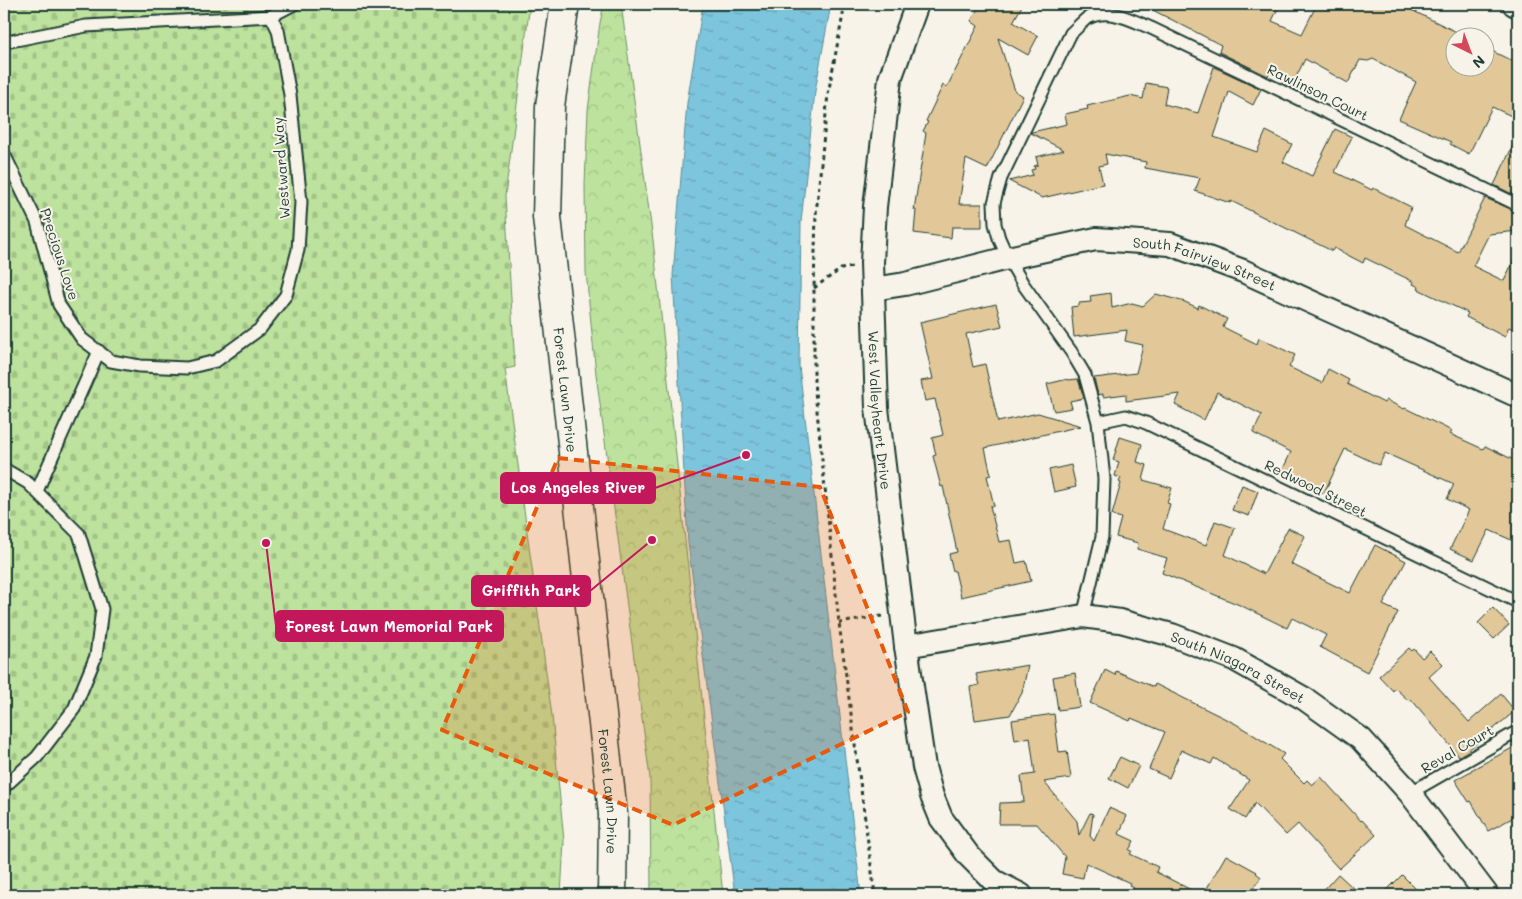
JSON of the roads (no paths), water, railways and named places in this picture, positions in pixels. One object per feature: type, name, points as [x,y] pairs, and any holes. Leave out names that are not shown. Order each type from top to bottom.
[{"type":"street","name":"Forest Lawn Drive","points":[[565,4],[550,106],[547,217],[613,814],[612,895]]},
{"type":"street","name":"West Valleyheart Drive","points":[[917,4],[890,79],[875,207],[872,289],[877,408],[906,646],[924,768],[932,796],[941,818],[968,856],[994,881],[1021,895]]},
{"type":"street","points":[[1514,4],[1518,6]]},
{"type":"street","name":"South Fairview Street","points":[[872,289],[904,284],[1008,258],[1096,239],[1170,244],[1243,271],[1518,396]]},
{"type":"street","name":"South Niagara Street","points":[[906,646],[1083,616],[1120,621],[1172,636],[1234,659],[1305,699],[1361,739],[1410,793],[1487,895]]},
{"type":"lane","points":[[4,40],[11,41],[86,26],[271,16],[294,4]]},
{"type":"lane","name":"Rawlinson Court","points":[[1008,258],[995,224],[994,203],[1001,178],[1071,33],[1086,19],[1101,14],[1117,15],[1152,28],[1518,205]]},
{"type":"lane","name":"Westward Way","points":[[99,352],[111,361],[140,366],[187,368],[216,361],[260,329],[286,294],[298,250],[301,202],[290,95],[278,30],[271,16]]},
{"type":"lane","name":"Precious Love","points":[[4,154],[37,222],[59,305],[82,339],[99,352]]},
{"type":"lane","points":[[1008,258],[1023,284],[1072,353],[1085,375],[1098,422],[1104,479],[1102,537],[1083,616]]},
{"type":"lane","points":[[37,491],[99,352]]},
{"type":"lane","name":"Redwood Street","points":[[1098,422],[1126,416],[1146,423],[1518,602]]},
{"type":"lane","points":[[4,469],[28,483],[79,534],[102,609],[96,656],[74,709],[37,757],[4,787]]},
{"type":"lane","name":"Reval Court","points":[[1410,793],[1518,731]]},
{"type":"water","points":[[703,4],[831,4],[815,91],[801,222],[799,366],[861,895],[735,895],[688,544],[673,275],[687,103]]},
{"type":"place","name":"Los Angeles River","points":[[746,455]]},
{"type":"place","name":"Griffith Park","points":[[652,540]]},
{"type":"place","name":"Forest Lawn Memorial Park","points":[[266,543]]}]
